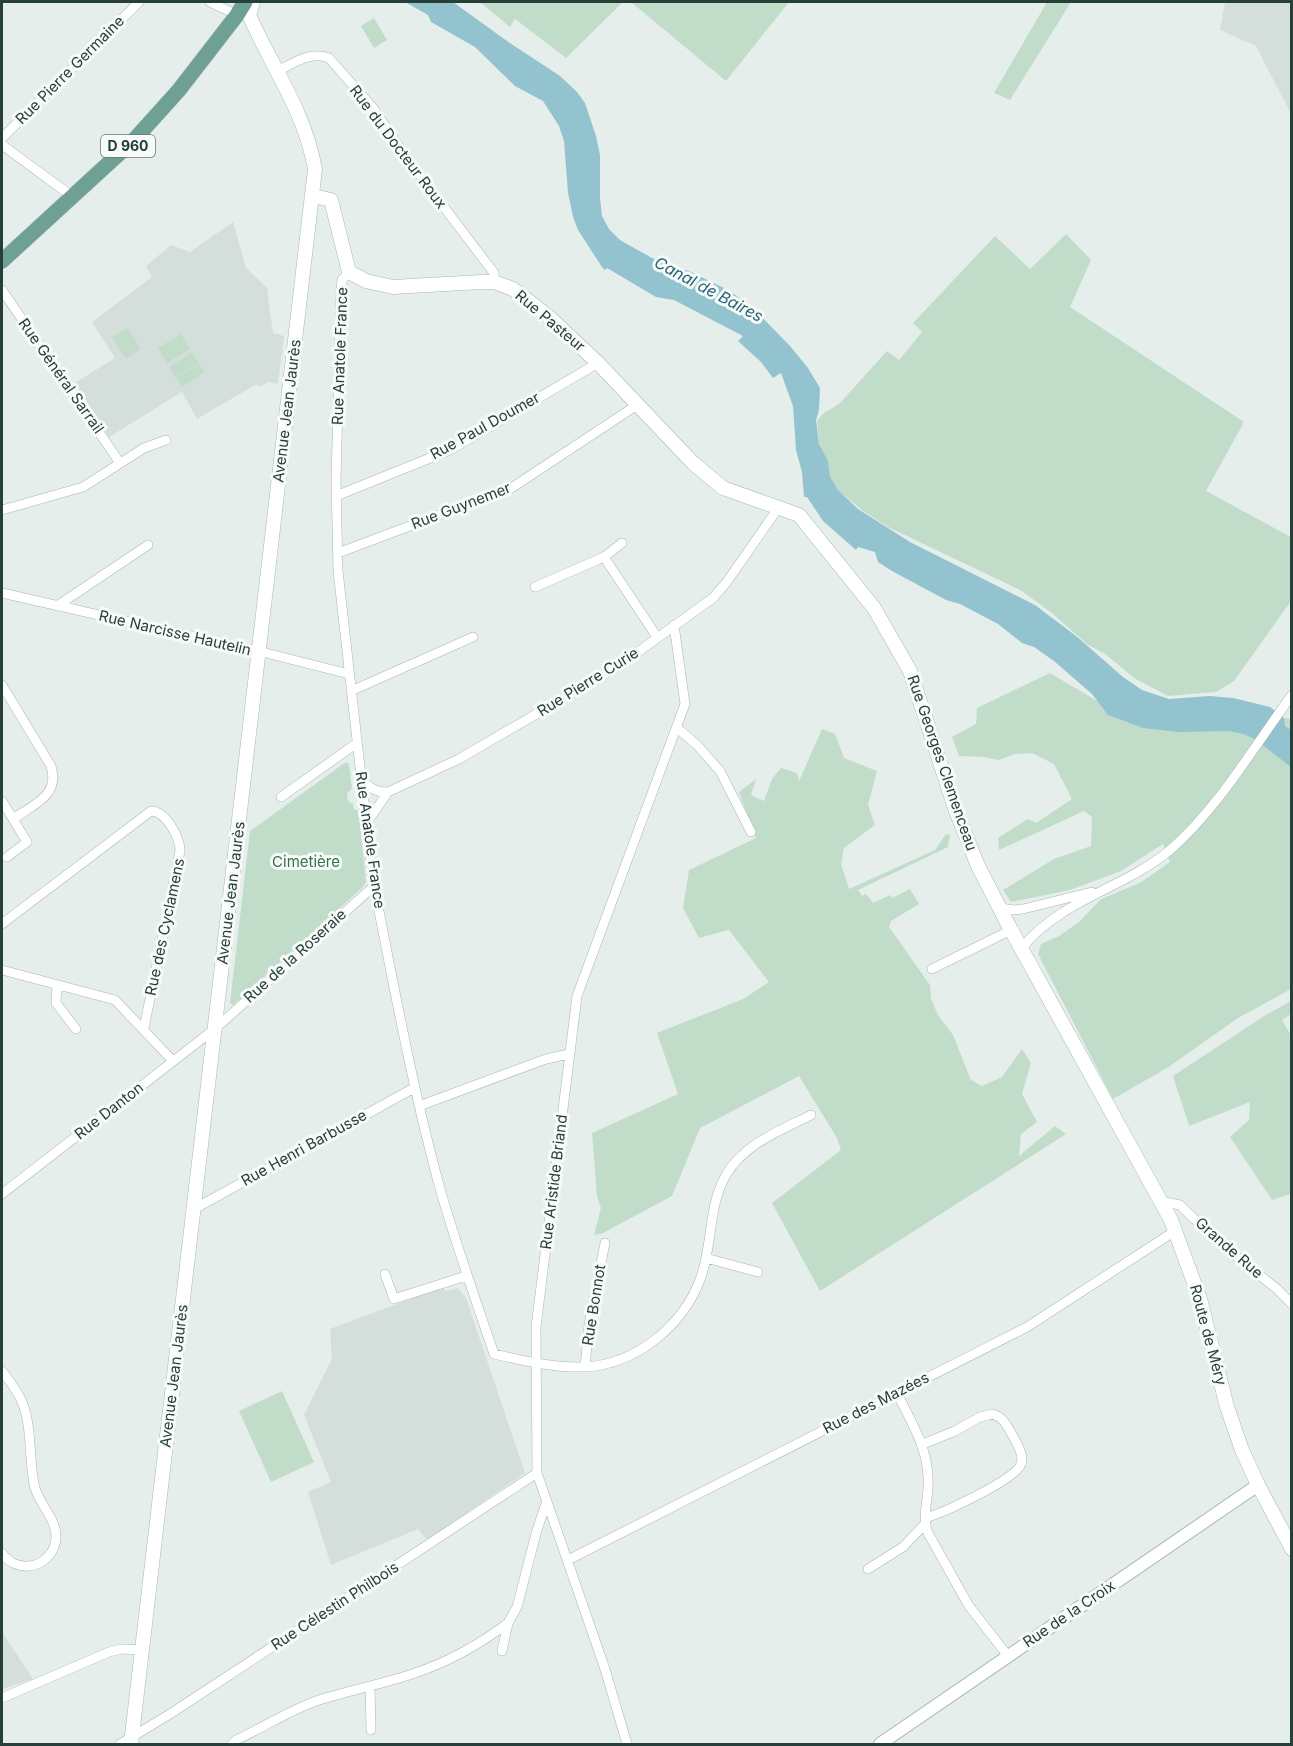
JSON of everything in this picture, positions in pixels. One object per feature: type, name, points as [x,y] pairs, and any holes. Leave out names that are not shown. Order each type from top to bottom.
[{"type":"main road","name":"Avenue Jean Jaurès","points":[[128,1742],[142,1650],[216,1028],[315,169],[311,147],[299,115],[248,12]]},
{"type":"main road","name":"Avenue Jean Jaurès","points":[[248,12],[268,51]]},
{"type":"main road","name":"D 960","points":[[2,261],[135,140],[248,12]]},
{"type":"main road","points":[[313,196],[331,200],[349,272]]},
{"type":"main road","name":"Rue Pasteur","points":[[349,272],[366,281],[393,287],[495,282],[513,289],[549,317],[598,363],[693,463],[723,488],[795,512]]},
{"type":"main road","name":"Rue Georges Clemenceau","points":[[795,512],[812,529],[874,608],[910,670],[956,811],[978,866],[1119,1124]]},
{"type":"main road","name":"Route de Méry","points":[[1119,1124],[1175,1231],[1200,1299],[1227,1407],[1242,1450],[1292,1549]]},
{"type":"street","name":"Rue Pierre Germaine","points":[[2,138],[139,2]]},
{"type":"street","points":[[210,2],[248,12]]},
{"type":"street","name":"Rue du Docteur Roux","points":[[278,71],[308,57],[322,55],[329,58],[373,108],[408,160],[494,273],[495,282]]},
{"type":"street","points":[[2,145],[73,197]]},
{"type":"street","name":"Rue Anatole France","points":[[349,272],[342,280],[336,496],[338,553],[349,674],[374,886],[414,1088],[439,1186],[466,1276],[494,1354],[535,1364]]},
{"type":"street","name":"Rue Général Sarrail","points":[[2,290],[120,463]]},
{"type":"street","name":"Rue Paul Doumer","points":[[336,496],[450,450],[598,363]]},
{"type":"street","name":"Rue Guynemer","points":[[338,553],[513,487],[638,405]]},
{"type":"street","points":[[2,510],[84,487],[144,448],[165,440]]},
{"type":"street","name":"Rue Pierre Curie","points":[[388,792],[459,759],[617,667],[713,598],[778,507]]},
{"type":"street","points":[[535,587],[604,557],[622,543]]},
{"type":"street","points":[[57,606],[148,545]]},
{"type":"street","points":[[604,557],[657,637]]},
{"type":"street","name":"Rue Narcisse Hautelin","points":[[2,593],[349,674]]},
{"type":"street","name":"Rue Aristide Briand","points":[[627,1744],[605,1669],[537,1473],[536,1327],[574,1011],[582,981],[685,704],[674,625]]},
{"type":"street","points":[[351,691],[473,637]]},
{"type":"street","points":[[2,685],[51,766],[54,777],[53,786],[48,793],[13,819]]},
{"type":"street","points":[[1022,948],[1042,927],[1100,890],[1152,863],[1198,824],[1292,695]]},
{"type":"street","points":[[677,728],[697,745],[720,771],[751,832]]},
{"type":"street","points":[[281,797],[357,743]]},
{"type":"street","points":[[361,780],[381,793],[388,792]]},
{"type":"street","points":[[366,824],[388,792]]},
{"type":"street","points":[[2,801],[27,842],[7,857]]},
{"type":"street","name":"Rue des Cyclamens","points":[[2,924],[151,811],[157,811],[164,816],[180,843],[180,851],[144,1028]]},
{"type":"street","name":"Rue de la Roseraie","points":[[216,1028],[374,886]]},
{"type":"street","points":[[1001,908],[1023,909],[1100,890]]},
{"type":"street","points":[[932,969],[1011,930]]},
{"type":"street","points":[[2,970],[115,1000],[173,1061]]},
{"type":"street","points":[[57,985],[56,1003],[76,1029]]},
{"type":"street","name":"Rue Danton","points":[[2,1194],[216,1028]]},
{"type":"street","points":[[419,1106],[546,1059],[569,1054]]},
{"type":"street","name":"Rue Henri Barbusse","points":[[194,1209],[414,1088]]},
{"type":"street","points":[[535,1364],[585,1366],[616,1361],[650,1343],[666,1331],[689,1304],[702,1276],[714,1207],[719,1190],[735,1163],[757,1144],[812,1115]]},
{"type":"street","name":"Grande Rue","points":[[1162,1204],[1165,1202],[1180,1206],[1217,1241],[1277,1289],[1292,1304]]},
{"type":"street","name":"Rue des Mazées","points":[[568,1560],[1027,1327],[1175,1231]]},
{"type":"street","name":"Rue Bonnot","points":[[585,1366],[589,1325],[604,1243]]},
{"type":"street","points":[[706,1258],[758,1272]]},
{"type":"street","points":[[384,1274],[394,1299],[466,1276]]},
{"type":"street","points":[[2,1371],[22,1402],[35,1487],[41,1504],[53,1524],[56,1539],[52,1552],[35,1565],[13,1563],[2,1553]]},
{"type":"street","points":[[897,1393],[923,1444],[929,1480],[925,1521],[931,1541],[969,1606],[1008,1656]]},
{"type":"street","points":[[868,1569],[903,1547],[925,1521],[967,1501],[1016,1472],[1022,1462],[1021,1451],[1004,1420],[993,1414],[980,1417],[955,1431],[923,1444]]},
{"type":"street","name":"Rue Célestin Philbois","points":[[128,1742],[537,1473]]},
{"type":"street","name":"Rue de la Croix","points":[[880,1744],[1258,1485]]},
{"type":"street","points":[[502,1651],[508,1623],[517,1607],[537,1530],[548,1501]]},
{"type":"street","points":[[537,1530],[544,1524],[555,1521]]},
{"type":"street","points":[[232,1744],[300,1708],[342,1693],[414,1674],[440,1663],[508,1623]]},
{"type":"street","points":[[2,1698],[109,1652],[142,1650]]},
{"type":"street","points":[[370,1686],[371,1730]]},
{"type":"shaded area","points":[[1225,2],[1291,2],[1291,114],[1256,46],[1220,30]]},
{"type":"shaded area","points":[[233,222],[246,268],[267,288],[273,333],[284,336],[278,384],[268,382],[259,387],[257,384],[197,419],[182,392],[109,437],[75,383],[115,358],[92,322],[152,277],[146,266],[171,245],[190,252]]},
{"type":"shaded area","points":[[443,1287],[445,1291],[458,1288],[466,1298],[525,1473],[427,1540],[418,1529],[331,1565],[308,1492],[331,1482],[304,1415],[332,1359],[330,1329]]},
{"type":"shaded area","points":[[2,1632],[33,1679],[2,1689]]},
{"type":"green space","points":[[480,2],[623,2],[566,58],[515,19],[510,27]]},
{"type":"green space","points":[[631,2],[789,2],[726,81]]},
{"type":"green space","points":[[1047,2],[1071,2],[1010,100],[994,93]]},
{"type":"green space","points":[[374,18],[387,40],[374,48],[361,26]]},
{"type":"green space","points":[[1066,234],[1091,260],[1070,307],[1244,422],[1206,491],[1291,537],[1291,601],[1234,681],[1216,692],[1168,696],[1134,678],[1104,653],[1088,645],[1053,614],[1022,591],[888,527],[863,511],[838,490],[827,474],[819,442],[817,421],[824,413],[839,404],[887,351],[899,360],[922,332],[913,323],[995,236],[1030,269]]},
{"type":"green space","points":[[127,328],[141,349],[126,359],[112,338]]},
{"type":"green space","points":[[181,334],[190,349],[167,363],[158,348]]},
{"type":"green space","points":[[192,352],[199,363],[176,377],[169,367]]},
{"type":"green space","points":[[199,364],[205,372],[182,387],[176,378]]},
{"type":"green space","points":[[1050,673],[1134,723],[1288,718],[1291,720],[1291,989],[1238,1018],[1167,1068],[1113,1099],[1038,954],[1041,944],[1059,936],[1079,922],[1101,899],[1140,883],[1170,862],[1163,844],[1121,871],[1070,890],[1011,902],[1003,890],[1054,859],[1091,846],[1092,817],[1084,811],[999,850],[998,838],[1028,819],[1036,823],[1072,799],[1054,764],[1032,753],[1015,754],[999,760],[959,756],[952,737],[976,724],[977,708]]},
{"type":"green space","points":[[822,729],[835,734],[844,758],[877,771],[868,805],[875,825],[844,848],[841,864],[849,889],[935,850],[946,834],[950,835],[948,847],[858,890],[862,896],[866,894],[873,903],[890,895],[892,898],[910,889],[919,904],[891,921],[889,927],[930,985],[931,999],[938,1015],[953,1035],[971,1080],[982,1086],[1002,1077],[1022,1049],[1031,1063],[1022,1094],[1037,1122],[1021,1134],[1019,1156],[1055,1126],[1066,1134],[820,1291],[772,1203],[841,1150],[837,1138],[799,1076],[700,1128],[672,1196],[603,1233],[594,1235],[601,1208],[597,1196],[592,1133],[678,1094],[657,1033],[743,999],[769,982],[729,930],[699,938],[683,908],[689,870],[756,838],[739,792],[756,779],[751,795],[764,801],[772,779],[781,768],[797,773],[799,781]]},
{"type":"green space","name":"Cimetière","points":[[346,762],[349,764],[352,789],[347,793],[348,801],[353,804],[354,809],[359,811],[366,882],[233,1005],[230,1003],[250,831]]},
{"type":"green space","points":[[1291,1001],[1291,1014],[1282,1020],[1291,1035],[1291,1194],[1272,1200],[1230,1137],[1249,1120],[1250,1102],[1189,1126],[1173,1076],[1264,1016]]},
{"type":"green space","points":[[282,1391],[314,1462],[271,1482],[239,1411]]},
{"type":"water","name":"Canal de Baires","points":[[405,2],[453,2],[560,76],[577,92],[585,103],[596,136],[600,155],[602,216],[609,229],[620,240],[652,258],[691,272],[730,291],[755,310],[790,346],[808,368],[820,388],[816,420],[819,444],[828,461],[830,477],[838,490],[858,509],[910,542],[1035,605],[1142,690],[1169,699],[1210,696],[1233,698],[1270,707],[1284,718],[1285,726],[1291,730],[1291,767],[1255,739],[1243,734],[1229,731],[1179,732],[1143,728],[1108,715],[1092,694],[1034,647],[1022,643],[998,624],[892,571],[878,562],[875,552],[858,547],[856,550],[823,521],[807,497],[804,497],[802,472],[796,450],[793,406],[781,373],[773,378],[761,362],[738,341],[743,336],[674,300],[656,297],[607,268],[605,270],[578,230],[573,217],[568,193],[564,141],[559,126],[543,101],[515,86],[475,47],[431,22],[428,15]]}]
